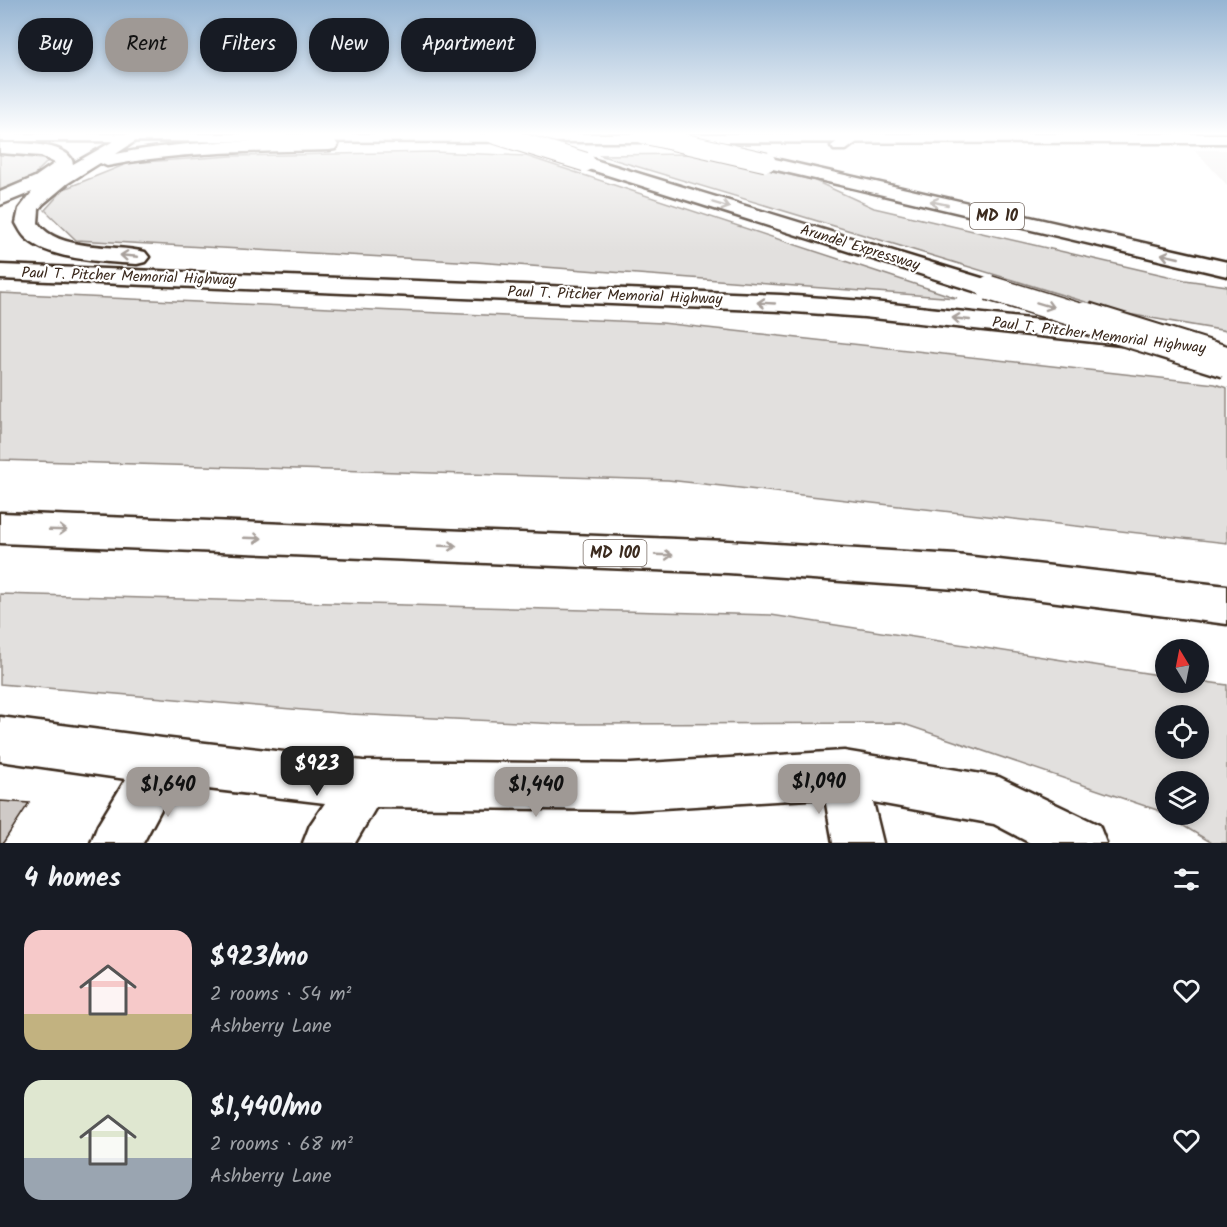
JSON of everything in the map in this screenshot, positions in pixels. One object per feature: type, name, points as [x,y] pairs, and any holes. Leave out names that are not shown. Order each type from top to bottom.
[{"type":"main road","points":[[56,173],[29,209],[27,222],[32,232],[47,242],[69,248],[105,254],[647,297]]},
{"type":"main road","points":[[47,183],[64,173]]},
{"type":"main road","points":[[0,199],[73,173]]},
{"type":"main road","name":"Arundel Expressway","points":[[621,173],[1227,362]]},
{"type":"main road","name":"MD 10","points":[[814,173],[1227,270]]},
{"type":"main road","name":"Paul T. Pitcher Memorial Highway","points":[[0,272],[647,297],[864,309],[1066,330],[1227,352]]},
{"type":"main road","name":"MD 100","points":[[0,528],[728,557],[956,572],[1186,598],[1227,605]]},
{"type":"street","points":[[0,738],[162,761],[363,784],[631,787],[844,774],[999,801],[1081,843]]},
{"type":"street","points":[[116,843],[162,761]]},
{"type":"street","points":[[844,774],[858,843]]},
{"type":"street","points":[[328,843],[363,784]]},
{"type":"shaded area","points":[[0,173],[36,173],[32,177],[0,190]]},
{"type":"shaded area","points":[[103,173],[579,173],[957,298],[476,262],[76,240],[45,210],[64,189]]},
{"type":"shaded area","points":[[660,173],[782,173],[813,180],[874,208],[1185,280],[1227,286],[1227,331],[1122,313]]},
{"type":"shaded area","points":[[1216,173],[1227,173],[1227,185]]},
{"type":"shaded area","points":[[0,293],[662,323],[1215,384],[1227,388],[1227,543],[668,480],[0,460]]},
{"type":"shaded area","points":[[0,594],[771,615],[1155,674],[1155,693],[1209,693],[1209,682],[1227,685],[1227,843],[1212,843],[1182,825],[1209,825],[1209,771],[1155,771],[1155,809],[901,723],[560,724],[350,714],[0,684]]},
{"type":"building","points":[[0,801],[29,803],[3,843],[0,843]]}]
